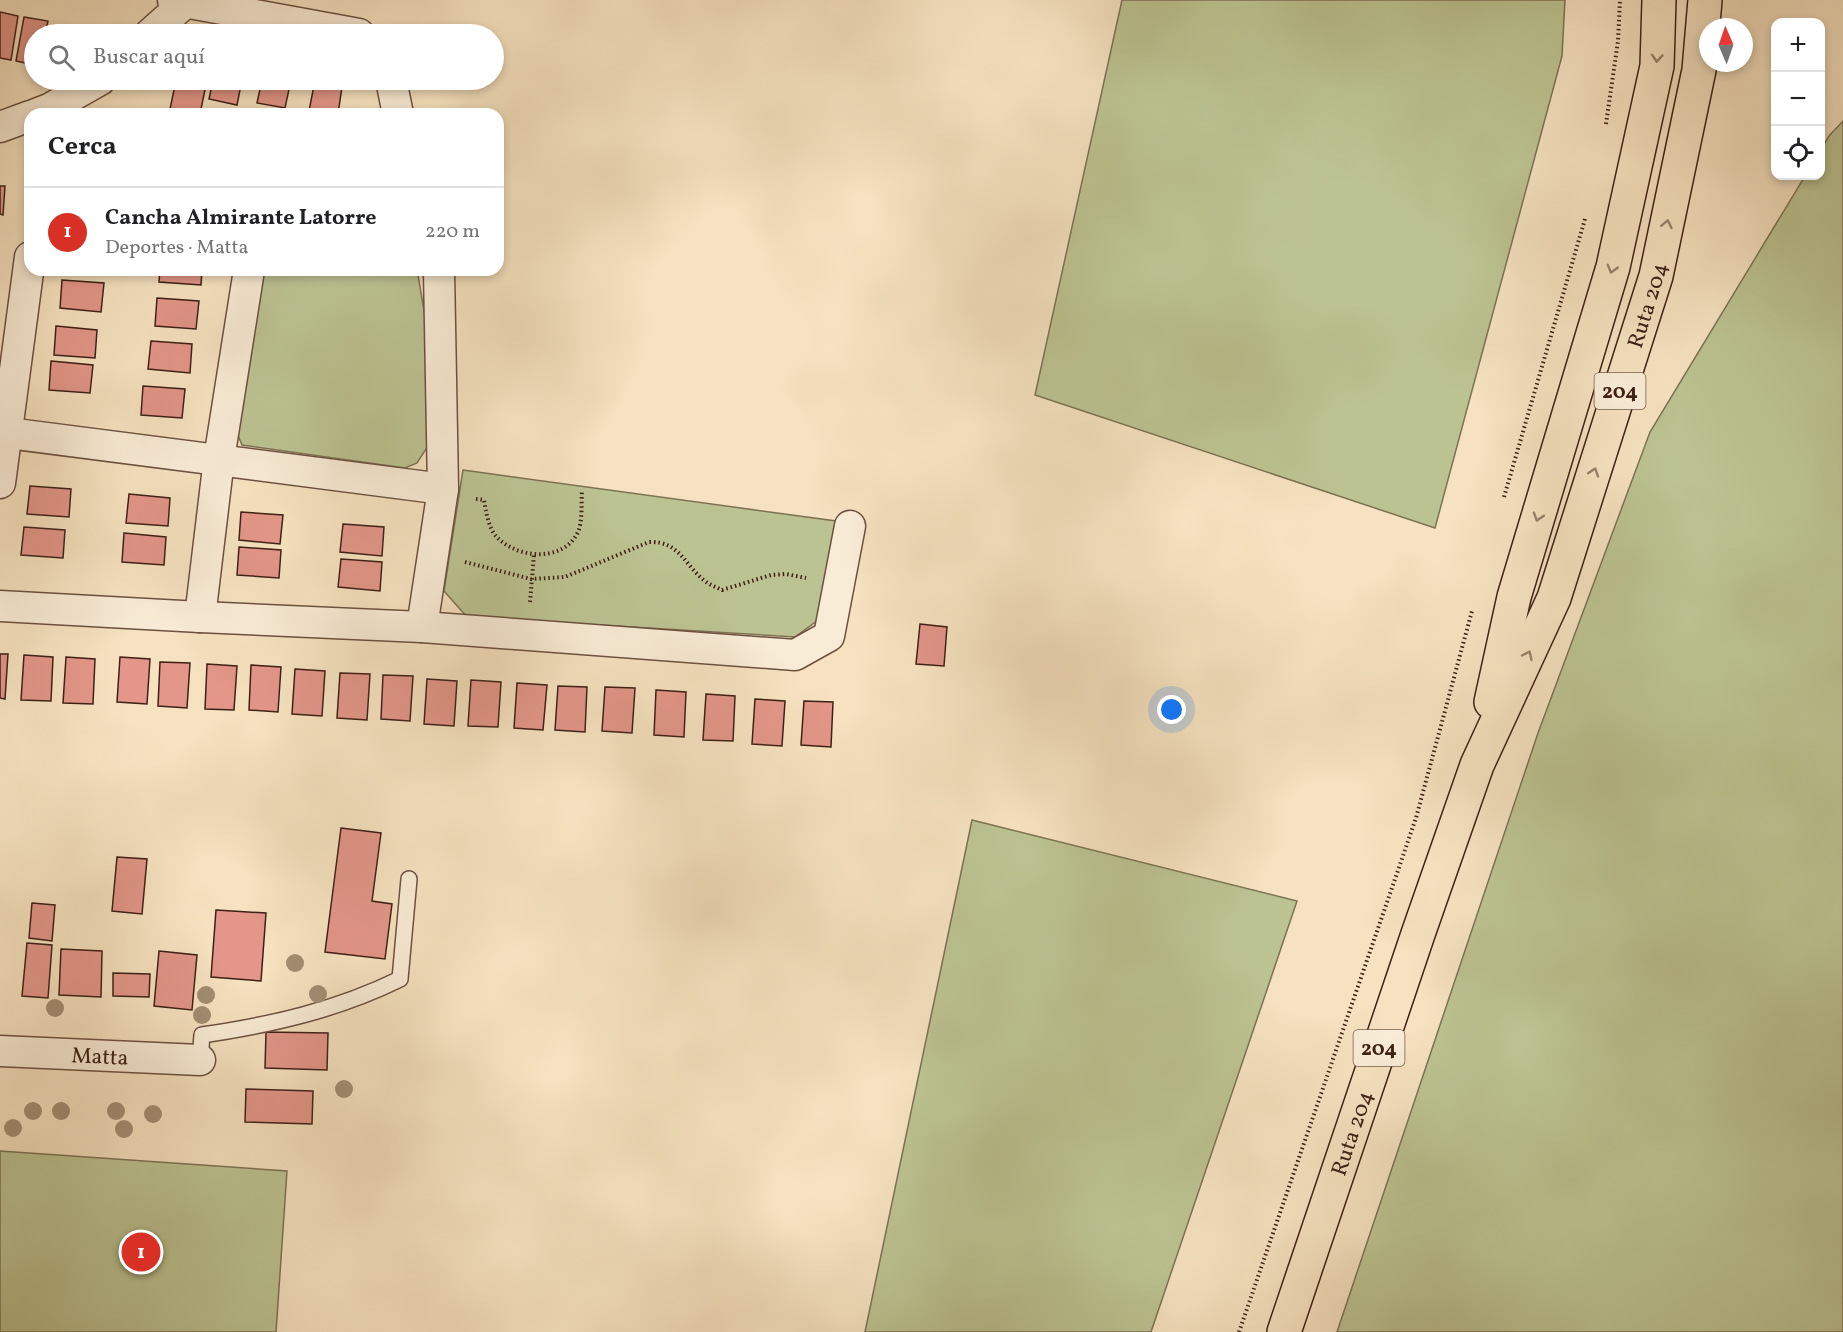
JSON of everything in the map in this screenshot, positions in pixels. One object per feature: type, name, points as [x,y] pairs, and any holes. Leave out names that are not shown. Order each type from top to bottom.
[{"type":"main road","name":"Ruta 204","points":[[1477,765],[1514,597],[1613,267],[1657,66],[1659,0]]},
{"type":"main road","name":"Ruta 204","points":[[1284,1332],[1477,765],[1554,598],[1656,276],[1699,70],[1705,0]]},
{"type":"street","points":[[160,24],[182,1],[305,24]]},
{"type":"street","points":[[50,108],[82,90]]},
{"type":"street","points":[[393,90],[397,108]]},
{"type":"street","points":[[0,127],[24,119]]},
{"type":"street","points":[[0,483],[4,433],[27,276]]},
{"type":"street","points":[[200,617],[219,459],[248,276]]},
{"type":"street","points":[[422,627],[433,554],[455,493],[439,276]]},
{"type":"street","points":[[4,433],[219,459],[455,493]]},
{"type":"street","points":[[0,606],[422,627],[795,655],[829,636],[850,525]]},
{"type":"street","name":"Matta","points":[[0,1051],[200,1060]]},
{"type":"lane","points":[[200,1060],[202,1035],[255,1027],[308,1015],[377,991],[400,979],[409,879]]},
{"type":"path","points":[[1605,128],[1618,40],[1620,0]]},
{"type":"path","points":[[1504,498],[1585,217]]},
{"type":"path","points":[[455,493],[484,500],[493,533],[512,549],[534,555],[550,553],[566,546],[577,534],[580,524],[582,490]]},
{"type":"path","points":[[433,554],[531,579],[566,578],[649,542],[660,542],[673,547],[704,580],[722,590],[771,574],[786,574],[839,586]]},
{"type":"path","points":[[530,612],[534,555]]},
{"type":"path","points":[[1239,1332],[1416,818],[1475,600]]},
{"type":"green space","points":[[1122,0],[1565,0],[1562,56],[1435,528],[1035,395]]},
{"type":"green space","points":[[1843,121],[1843,1332],[1337,1332],[1538,733],[1650,432],[1803,180],[1825,180],[1825,142]]},
{"type":"green space","points":[[259,276],[418,276],[425,316],[428,446],[417,463],[405,468],[242,445],[234,426]]},
{"type":"green space","points":[[463,470],[836,521],[818,620],[795,637],[467,617],[444,591]]},
{"type":"green space","points":[[972,820],[1297,901],[1151,1332],[865,1332]]},
{"type":"green space","points":[[0,1151],[287,1171],[276,1332],[0,1332]]},
{"type":"building","points":[[0,12],[18,16],[11,60],[0,58]]},
{"type":"building","points":[[24,17],[48,21],[47,24],[24,24],[24,63],[16,61]]},
{"type":"building","points":[[174,90],[205,90],[201,108],[170,108]]},
{"type":"building","points":[[211,90],[240,90],[237,105],[209,99]]},
{"type":"building","points":[[260,90],[289,90],[285,108],[257,103]]},
{"type":"building","points":[[313,90],[342,90],[339,108],[310,108]]},
{"type":"building","points":[[0,186],[5,186],[3,215],[0,214]]},
{"type":"building","points":[[160,276],[202,276],[201,285],[159,282]]},
{"type":"building","points":[[62,280],[104,283],[101,312],[60,308]]},
{"type":"building","points":[[157,298],[199,301],[196,329],[155,326]]},
{"type":"building","points":[[56,326],[97,330],[95,358],[54,355]]},
{"type":"building","points":[[151,341],[192,344],[190,373],[148,369]]},
{"type":"building","points":[[51,361],[93,365],[90,393],[49,390]]},
{"type":"building","points":[[143,386],[185,389],[182,418],[141,415]]},
{"type":"building","points":[[30,486],[71,489],[69,517],[27,514]]},
{"type":"building","points":[[129,494],[170,498],[168,526],[126,523]]},
{"type":"building","points":[[241,512],[283,515],[280,544],[239,540]]},
{"type":"building","points":[[343,524],[384,527],[382,556],[340,552]]},
{"type":"building","points":[[24,527],[65,530],[63,558],[21,555]]},
{"type":"building","points":[[124,533],[166,537],[164,565],[122,562]]},
{"type":"building","points":[[239,547],[281,550],[279,578],[237,575]]},
{"type":"building","points":[[341,559],[382,562],[380,591],[338,587]]},
{"type":"building","points":[[920,624],[947,627],[944,666],[916,664]]},
{"type":"building","points":[[0,654],[8,654],[5,699],[0,698]]},
{"type":"building","points":[[24,655],[53,657],[51,701],[21,700]]},
{"type":"building","points":[[66,657],[95,659],[93,704],[63,703]]},
{"type":"building","points":[[120,657],[150,659],[147,704],[117,702]]},
{"type":"building","points":[[160,662],[190,663],[187,708],[158,706]]},
{"type":"building","points":[[207,664],[237,666],[234,710],[205,709]]},
{"type":"building","points":[[251,665],[281,667],[278,712],[249,710]]},
{"type":"building","points":[[295,669],[325,671],[322,716],[292,714]]},
{"type":"building","points":[[340,673],[370,674],[367,720],[337,718]]},
{"type":"building","points":[[383,675],[413,676],[410,721],[381,719]]},
{"type":"building","points":[[427,679],[457,681],[454,726],[424,724]]},
{"type":"building","points":[[471,680],[501,682],[498,727],[468,726]]},
{"type":"building","points":[[517,683],[547,685],[543,730],[514,728]]},
{"type":"building","points":[[558,686],[587,687],[585,732],[555,730]]},
{"type":"building","points":[[605,687],[635,688],[632,733],[602,731]]},
{"type":"building","points":[[656,690],[686,692],[684,737],[654,735]]},
{"type":"building","points":[[706,694],[735,696],[733,741],[703,740]]},
{"type":"building","points":[[755,699],[785,701],[782,746],[752,744]]},
{"type":"building","points":[[804,701],[833,702],[831,747],[801,745]]},
{"type":"building","points":[[341,828],[381,833],[372,901],[392,904],[385,959],[325,952]]},
{"type":"building","points":[[117,857],[147,859],[142,914],[112,911]]},
{"type":"building","points":[[32,903],[55,905],[52,941],[29,938]]},
{"type":"building","points":[[216,910],[266,913],[261,981],[211,977]]},
{"type":"building","points":[[27,943],[52,945],[48,998],[22,996]]},
{"type":"building","points":[[61,949],[102,951],[101,997],[59,995]]},
{"type":"building","points":[[159,951],[197,955],[192,1010],[154,1006]]},
{"type":"building","points":[[113,973],[150,974],[149,997],[113,996]]},
{"type":"building","points":[[266,1032],[328,1033],[327,1070],[265,1068]]},
{"type":"building","points":[[246,1089],[313,1091],[312,1124],[245,1122]]},
{"type":"place","name":"Cancha Almirante Latorre","points":[[141,1252]]}]
